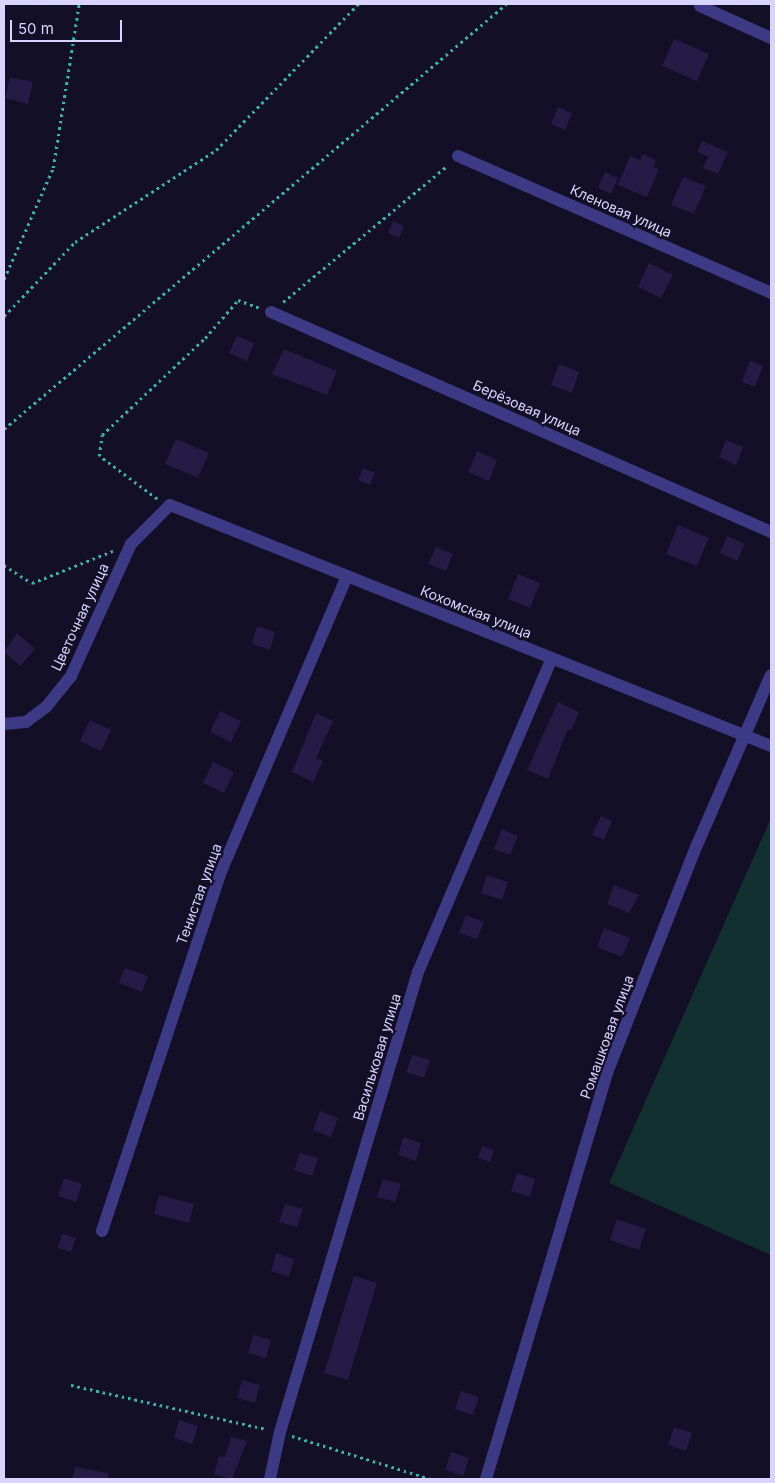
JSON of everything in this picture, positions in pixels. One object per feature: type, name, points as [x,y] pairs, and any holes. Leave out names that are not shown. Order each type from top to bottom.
[{"type":"street","points":[[700,6],[771,38]]},
{"type":"street","name":"Кленовая улица","points":[[458,156],[771,293]]},
{"type":"street","name":"Берёзовая улица","points":[[271,312],[771,532]]},
{"type":"street","name":"Цветочная улица","points":[[4,724],[26,722],[46,707],[71,676],[131,544],[170,505]]},
{"type":"street","name":"Кохомская улица","points":[[170,505],[771,746]]},
{"type":"street","name":"Тенистая улица","points":[[102,1231],[220,874],[347,576]]},
{"type":"street","name":"Васильковая улица","points":[[270,1479],[280,1432],[418,972],[552,658]]},
{"type":"street","name":"Ромашковая улица","points":[[486,1479],[607,1073],[697,845],[771,675]]},
{"type":"path","points":[[4,280],[53,168],[79,4]]},
{"type":"path","points":[[4,316],[75,242],[216,150],[358,4]]},
{"type":"path","points":[[4,429],[506,4]]},
{"type":"path","points":[[170,505],[150,496],[99,456],[102,435],[205,338],[238,300],[271,312],[458,156]]},
{"type":"path","points":[[4,565],[32,583],[131,544]]},
{"type":"path","points":[[71,1385],[280,1432],[431,1479]]},
{"type":"green space","points":[[771,818],[771,1255],[609,1183]]},
{"type":"building","points":[[674,39],[709,54],[697,81],[662,66]]},
{"type":"building","points":[[10,77],[33,82],[28,104],[5,98]]},
{"type":"building","points":[[558,107],[572,113],[565,130],[551,124]]},
{"type":"building","points":[[702,141],[728,152],[718,174],[703,168],[708,157],[697,152]]},
{"type":"building","points":[[643,154],[656,160],[653,167],[659,169],[647,197],[618,185],[630,156],[640,160]]},
{"type":"building","points":[[605,172],[618,178],[611,194],[598,188]]},
{"type":"building","points":[[683,177],[706,186],[694,214],[671,205]]},
{"type":"building","points":[[393,221],[404,226],[399,238],[388,233]]},
{"type":"building","points":[[649,263],[673,275],[661,298],[638,287]]},
{"type":"building","points":[[237,336],[254,343],[247,361],[229,353]]},
{"type":"building","points":[[284,349],[337,371],[327,395],[272,374]]},
{"type":"building","points":[[750,361],[763,366],[755,387],[742,382]]},
{"type":"building","points":[[559,364],[579,372],[572,393],[551,385]]},
{"type":"building","points":[[176,439],[209,453],[198,478],[165,464]]},
{"type":"building","points":[[726,440],[743,447],[736,465],[719,457]]},
{"type":"building","points":[[477,451],[497,460],[489,481],[468,472]]},
{"type":"building","points":[[363,468],[375,473],[370,485],[358,480]]},
{"type":"building","points":[[678,525],[709,538],[697,566],[666,554]]},
{"type":"building","points":[[727,536],[745,544],[737,561],[720,553]]},
{"type":"building","points":[[436,547],[453,554],[446,571],[428,564]]},
{"type":"building","points":[[518,574],[540,583],[530,608],[508,599]]},
{"type":"building","points":[[257,626],[275,632],[270,650],[252,644]]},
{"type":"building","points":[[17,633],[35,649],[20,666],[4,652]]},
{"type":"building","points":[[558,702],[579,712],[571,731],[568,729],[548,779],[527,770]]},
{"type":"building","points":[[220,711],[241,721],[231,742],[210,732]]},
{"type":"building","points":[[316,713],[333,721],[316,758],[323,761],[313,782],[292,772]]},
{"type":"building","points":[[90,720],[111,730],[101,751],[80,741]]},
{"type":"building","points":[[213,762],[234,772],[224,793],[203,783]]},
{"type":"building","points":[[601,816],[612,821],[604,840],[592,835]]},
{"type":"building","points":[[502,829],[518,836],[510,855],[494,849]]},
{"type":"building","points":[[487,875],[508,882],[502,900],[481,893]]},
{"type":"building","points":[[614,885],[639,895],[629,913],[607,904]]},
{"type":"building","points":[[466,915],[484,922],[477,939],[459,933]]},
{"type":"building","points":[[604,928],[630,938],[622,957],[597,947]]},
{"type":"building","points":[[125,968],[148,976],[142,992],[119,983]]},
{"type":"building","points":[[412,1055],[430,1060],[424,1078],[406,1072]]},
{"type":"building","points":[[320,1111],[338,1118],[331,1137],[313,1130]]},
{"type":"building","points":[[403,1137],[421,1143],[416,1161],[398,1155]]},
{"type":"building","points":[[482,1146],[494,1150],[490,1162],[478,1158]]},
{"type":"building","points":[[300,1153],[318,1158],[312,1176],[294,1170]]},
{"type":"building","points":[[517,1173],[535,1179],[530,1197],[511,1191]]},
{"type":"building","points":[[64,1178],[82,1184],[76,1202],[58,1196]]},
{"type":"building","points":[[383,1179],[401,1184],[395,1202],[377,1197]]},
{"type":"building","points":[[159,1195],[194,1204],[189,1223],[154,1214]]},
{"type":"building","points":[[285,1204],[303,1209],[297,1227],[279,1222]]},
{"type":"building","points":[[617,1219],[646,1229],[639,1250],[610,1240]]},
{"type":"building","points":[[62,1234],[76,1238],[71,1252],[58,1248]]},
{"type":"building","points":[[276,1253],[294,1259],[289,1277],[271,1271]]},
{"type":"building","points":[[354,1276],[377,1283],[348,1380],[324,1373]]},
{"type":"building","points":[[253,1335],[271,1340],[266,1358],[248,1353]]},
{"type":"building","points":[[242,1380],[260,1385],[255,1403],[237,1398]]},
{"type":"building","points":[[461,1391],[479,1397],[473,1415],[455,1409]]},
{"type":"building","points":[[179,1420],[198,1426],[192,1444],[174,1438]]},
{"type":"building","points":[[674,1427],[692,1433],[686,1451],[668,1445]]},
{"type":"building","points":[[231,1437],[247,1441],[232,1479],[214,1474],[219,1456],[225,1457]]},
{"type":"building","points":[[451,1452],[469,1458],[463,1476],[445,1470]]},
{"type":"building","points":[[75,1467],[108,1473],[108,1479],[72,1479]]}]
